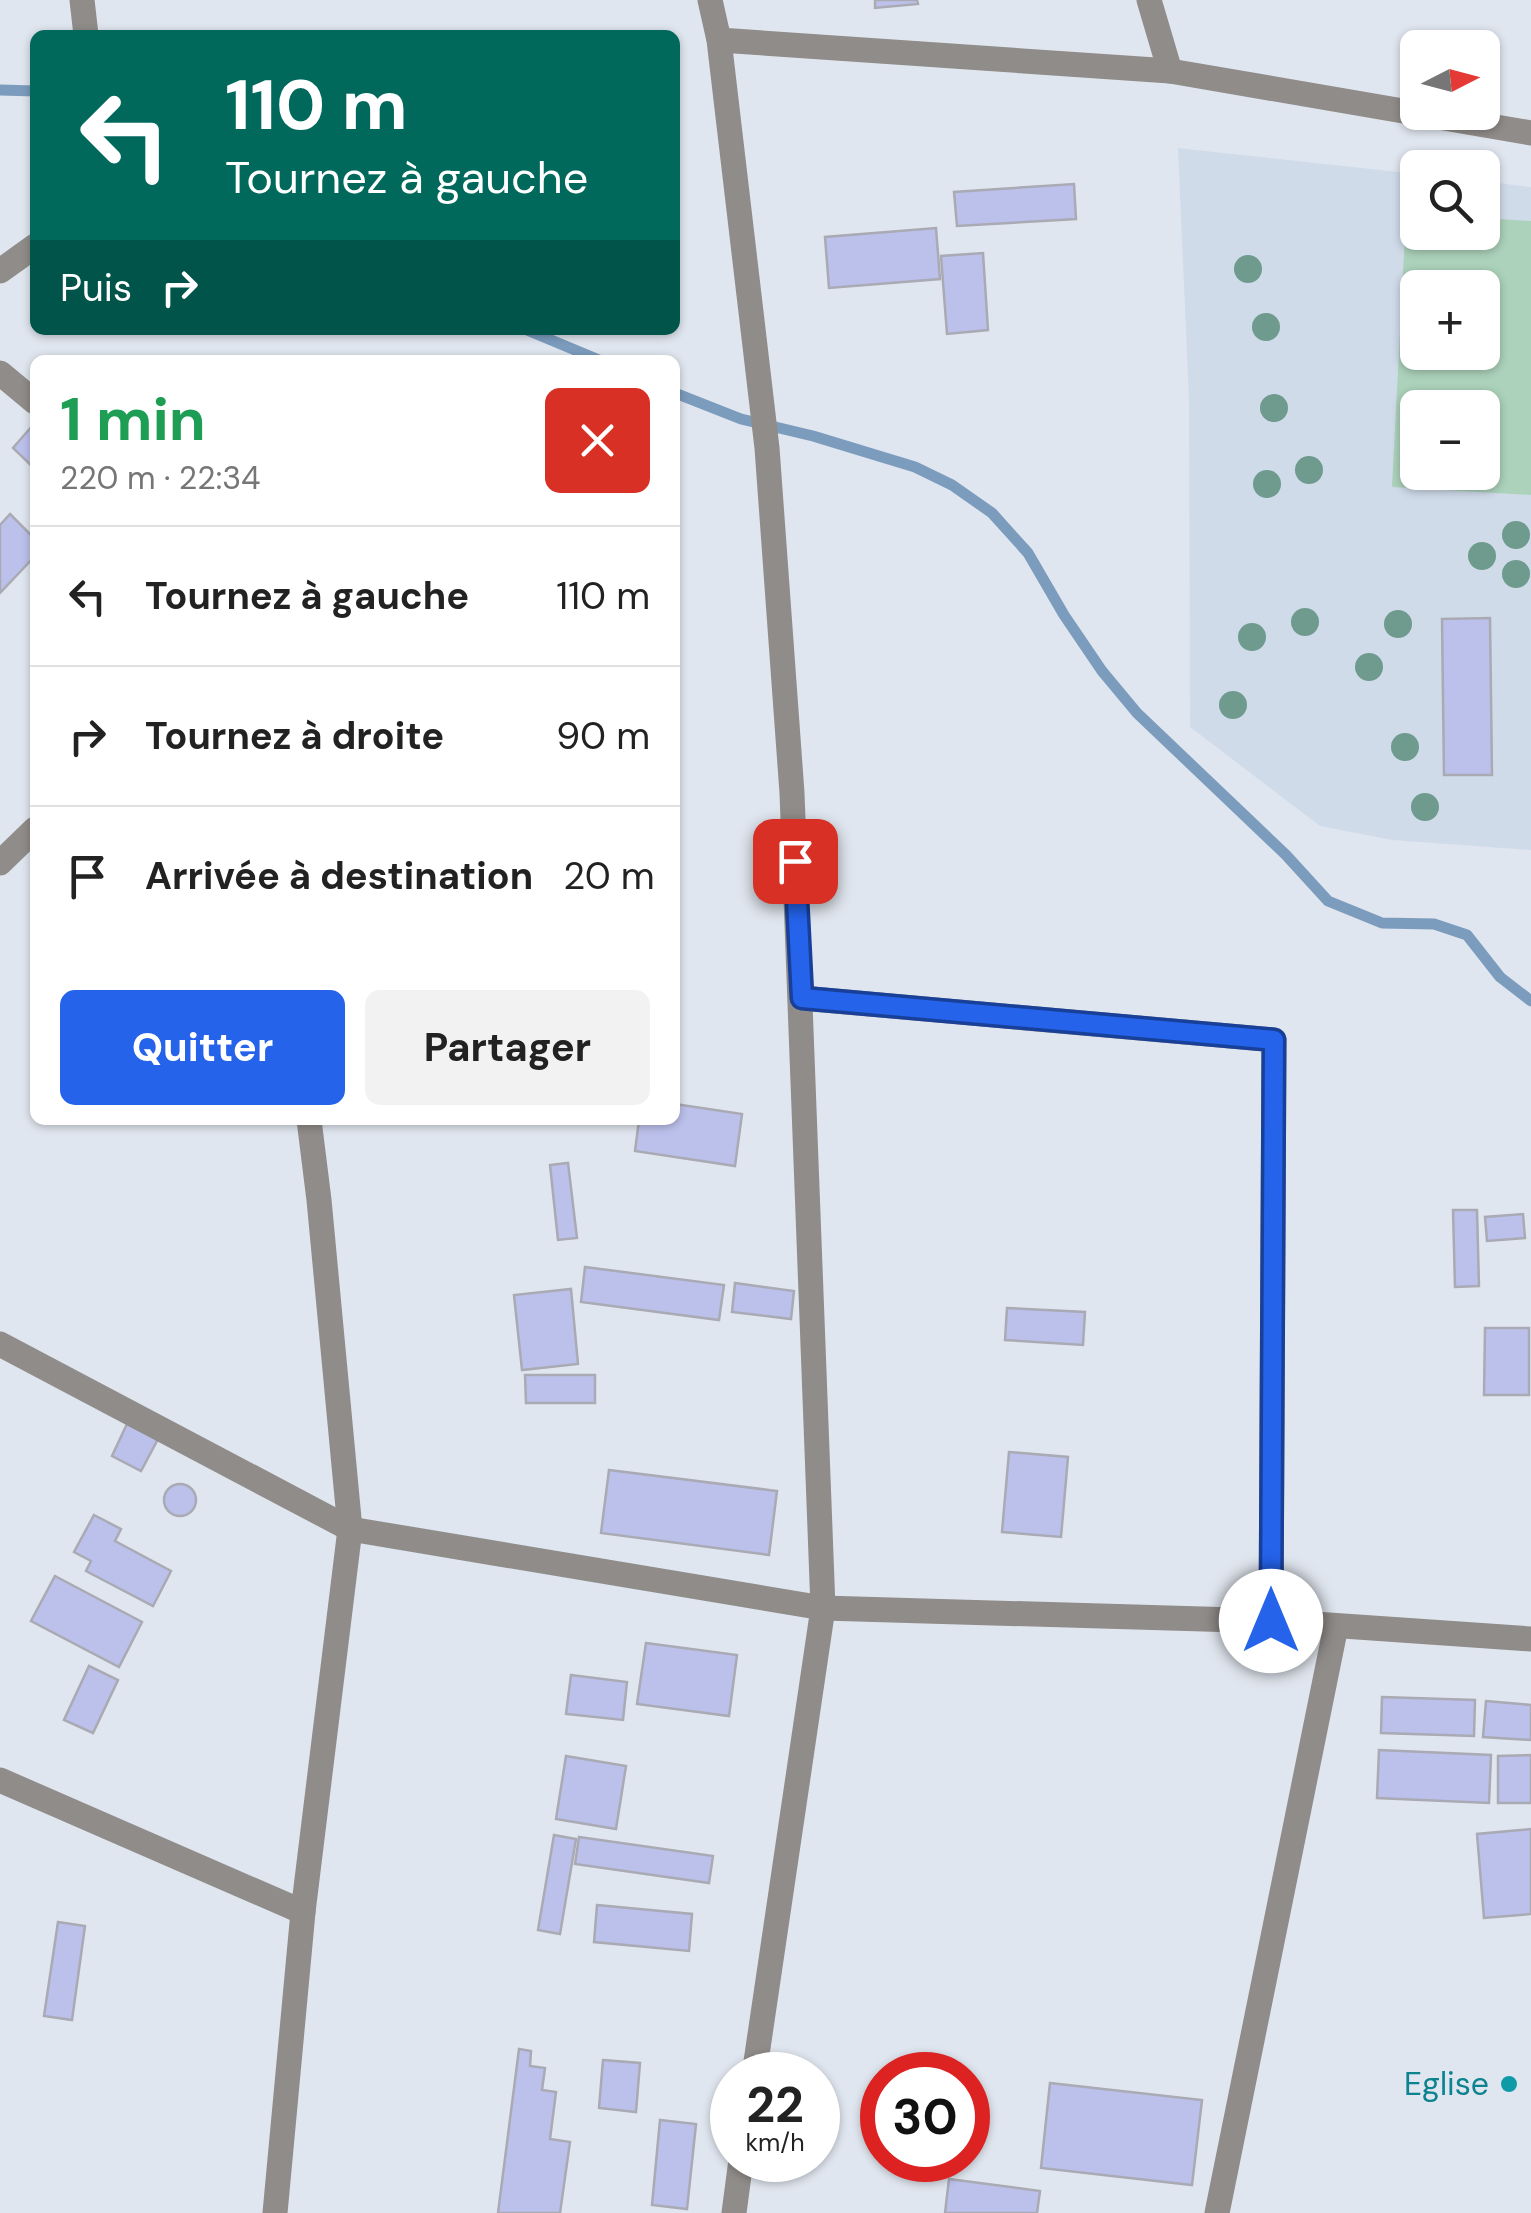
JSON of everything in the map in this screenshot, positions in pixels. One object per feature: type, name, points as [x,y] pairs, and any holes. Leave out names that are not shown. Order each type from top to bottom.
[{"type":"street","points":[[82,0],[85,30]]},
{"type":"street","points":[[710,0],[719,40],[768,448],[802,998],[824,1608],[757,2052]]},
{"type":"street","points":[[1149,0],[1170,71]]},
{"type":"street","points":[[719,40],[1170,71],[1531,133]]},
{"type":"street","points":[[0,271],[30,250]]},
{"type":"street","points":[[0,374],[30,398]]},
{"type":"street","points":[[0,863],[30,834]]},
{"type":"street","points":[[802,998],[1274,1040],[1271,1621]]},
{"type":"street","points":[[276,2213],[303,1912],[350,1529],[310,1125]]},
{"type":"street","points":[[0,1344],[350,1529],[824,1608],[1271,1621],[1531,1639]]},
{"type":"street","points":[[1217,2213],[1336,1626]]},
{"type":"street","points":[[0,1780],[303,1912]]},
{"type":"street","points":[[734,2213],[739,2182]]},
{"type":"shaded area","points":[[1178,148],[1400,172],[1400,250],[1500,250],[1500,183],[1531,187],[1531,850],[1392,840],[1320,826],[1190,727],[1189,400]]},
{"type":"green space","points":[[1500,219],[1531,221],[1531,495],[1444,490],[1500,490],[1500,390],[1400,390],[1400,487],[1392,487],[1400,331],[1400,370],[1500,370],[1500,270],[1403,270],[1404,250],[1500,250]]},
{"type":"building","points":[[875,0],[917,0],[918,4],[875,8]]},
{"type":"building","points":[[1074,184],[1076,219],[957,226],[954,192]]},
{"type":"building","points":[[936,228],[940,279],[829,288],[825,237]]},
{"type":"building","points":[[983,253],[988,330],[947,334],[941,256]]},
{"type":"building","points":[[30,428],[30,464],[13,448]]},
{"type":"building","points":[[10,514],[30,534],[30,561],[0,593],[0,525]]},
{"type":"building","points":[[1490,618],[1492,775],[1444,775],[1442,619]]},
{"type":"building","points":[[680,1105],[742,1114],[735,1166],[635,1151],[638,1125],[680,1125]]},
{"type":"building","points":[[568,1163],[577,1238],[558,1240],[550,1165]]},
{"type":"building","points":[[1453,1210],[1477,1210],[1479,1286],[1455,1287]]},
{"type":"building","points":[[1523,1214],[1525,1238],[1487,1241],[1485,1217]]},
{"type":"building","points":[[585,1267],[724,1285],[719,1320],[581,1302]]},
{"type":"building","points":[[735,1283],[794,1291],[791,1319],[732,1312]]},
{"type":"building","points":[[571,1289],[578,1364],[522,1370],[514,1295]]},
{"type":"building","points":[[1007,1308],[1085,1312],[1083,1345],[1005,1340]]},
{"type":"building","points":[[1485,1328],[1529,1328],[1529,1395],[1484,1395]]},
{"type":"building","points":[[525,1375],[595,1375],[595,1403],[526,1403]]},
{"type":"building","points":[[127,1424],[158,1439],[141,1471],[112,1456]]},
{"type":"building","points":[[1009,1452],[1068,1457],[1061,1537],[1002,1532]]},
{"type":"building","points":[[609,1470],[777,1491],[769,1555],[601,1533]]},
{"type":"building","points":[[180,1484],[191,1489],[196,1500],[191,1511],[180,1516],[169,1511],[164,1500],[169,1489]]},
{"type":"building","points":[[94,1515],[121,1529],[115,1541],[171,1571],[153,1606],[86,1571],[91,1561],[74,1552]]},
{"type":"building","points":[[55,1576],[142,1622],[119,1667],[31,1621]]},
{"type":"building","points":[[646,1643],[737,1655],[729,1716],[637,1704]]},
{"type":"building","points":[[89,1666],[118,1680],[93,1733],[64,1720]]},
{"type":"building","points":[[571,1675],[627,1682],[623,1720],[566,1714]]},
{"type":"building","points":[[1382,1697],[1475,1700],[1474,1736],[1381,1733]]},
{"type":"building","points":[[1486,1701],[1531,1705],[1531,1740],[1483,1737]]},
{"type":"building","points":[[1379,1750],[1491,1755],[1489,1803],[1377,1798]]},
{"type":"building","points":[[1531,1755],[1531,1803],[1498,1803],[1498,1756]]},
{"type":"building","points":[[566,1756],[626,1766],[616,1829],[556,1819]]},
{"type":"building","points":[[1531,1829],[1531,1914],[1484,1918],[1477,1834]]},
{"type":"building","points":[[554,1835],[576,1839],[560,1934],[538,1930]]},
{"type":"building","points":[[579,1837],[713,1856],[709,1883],[575,1864]]},
{"type":"building","points":[[597,1905],[692,1914],[689,1951],[594,1942]]},
{"type":"building","points":[[58,1922],[85,1926],[72,2020],[44,2016]]},
{"type":"building","points":[[519,2049],[531,2051],[530,2066],[545,2068],[542,2090],[556,2092],[550,2139],[570,2142],[560,2213],[498,2213]]},
{"type":"building","points":[[603,2060],[640,2063],[636,2112],[599,2108]]},
{"type":"building","points":[[1050,2083],[1202,2100],[1192,2185],[1041,2168]]},
{"type":"building","points":[[660,2120],[696,2124],[687,2209],[652,2205]]},
{"type":"building","points":[[949,2182],[1040,2191],[1037,2213],[945,2213]]},
{"type":"waterway","points":[[0,90],[30,91]]},
{"type":"waterway","points":[[539,335],[587,355]]},
{"type":"waterway","points":[[680,395],[741,419],[915,467],[952,485],[992,513],[1028,553],[1102,671],[1137,713],[1286,855],[1328,901],[1382,923],[1434,924],[1467,935],[1500,977],[1531,1001]]},
{"type":"place","name":"Eglise","points":[[1509,2084]]},
{"type":"route","points":[[795,861],[802,998],[1274,1040],[1271,1621]]}]
